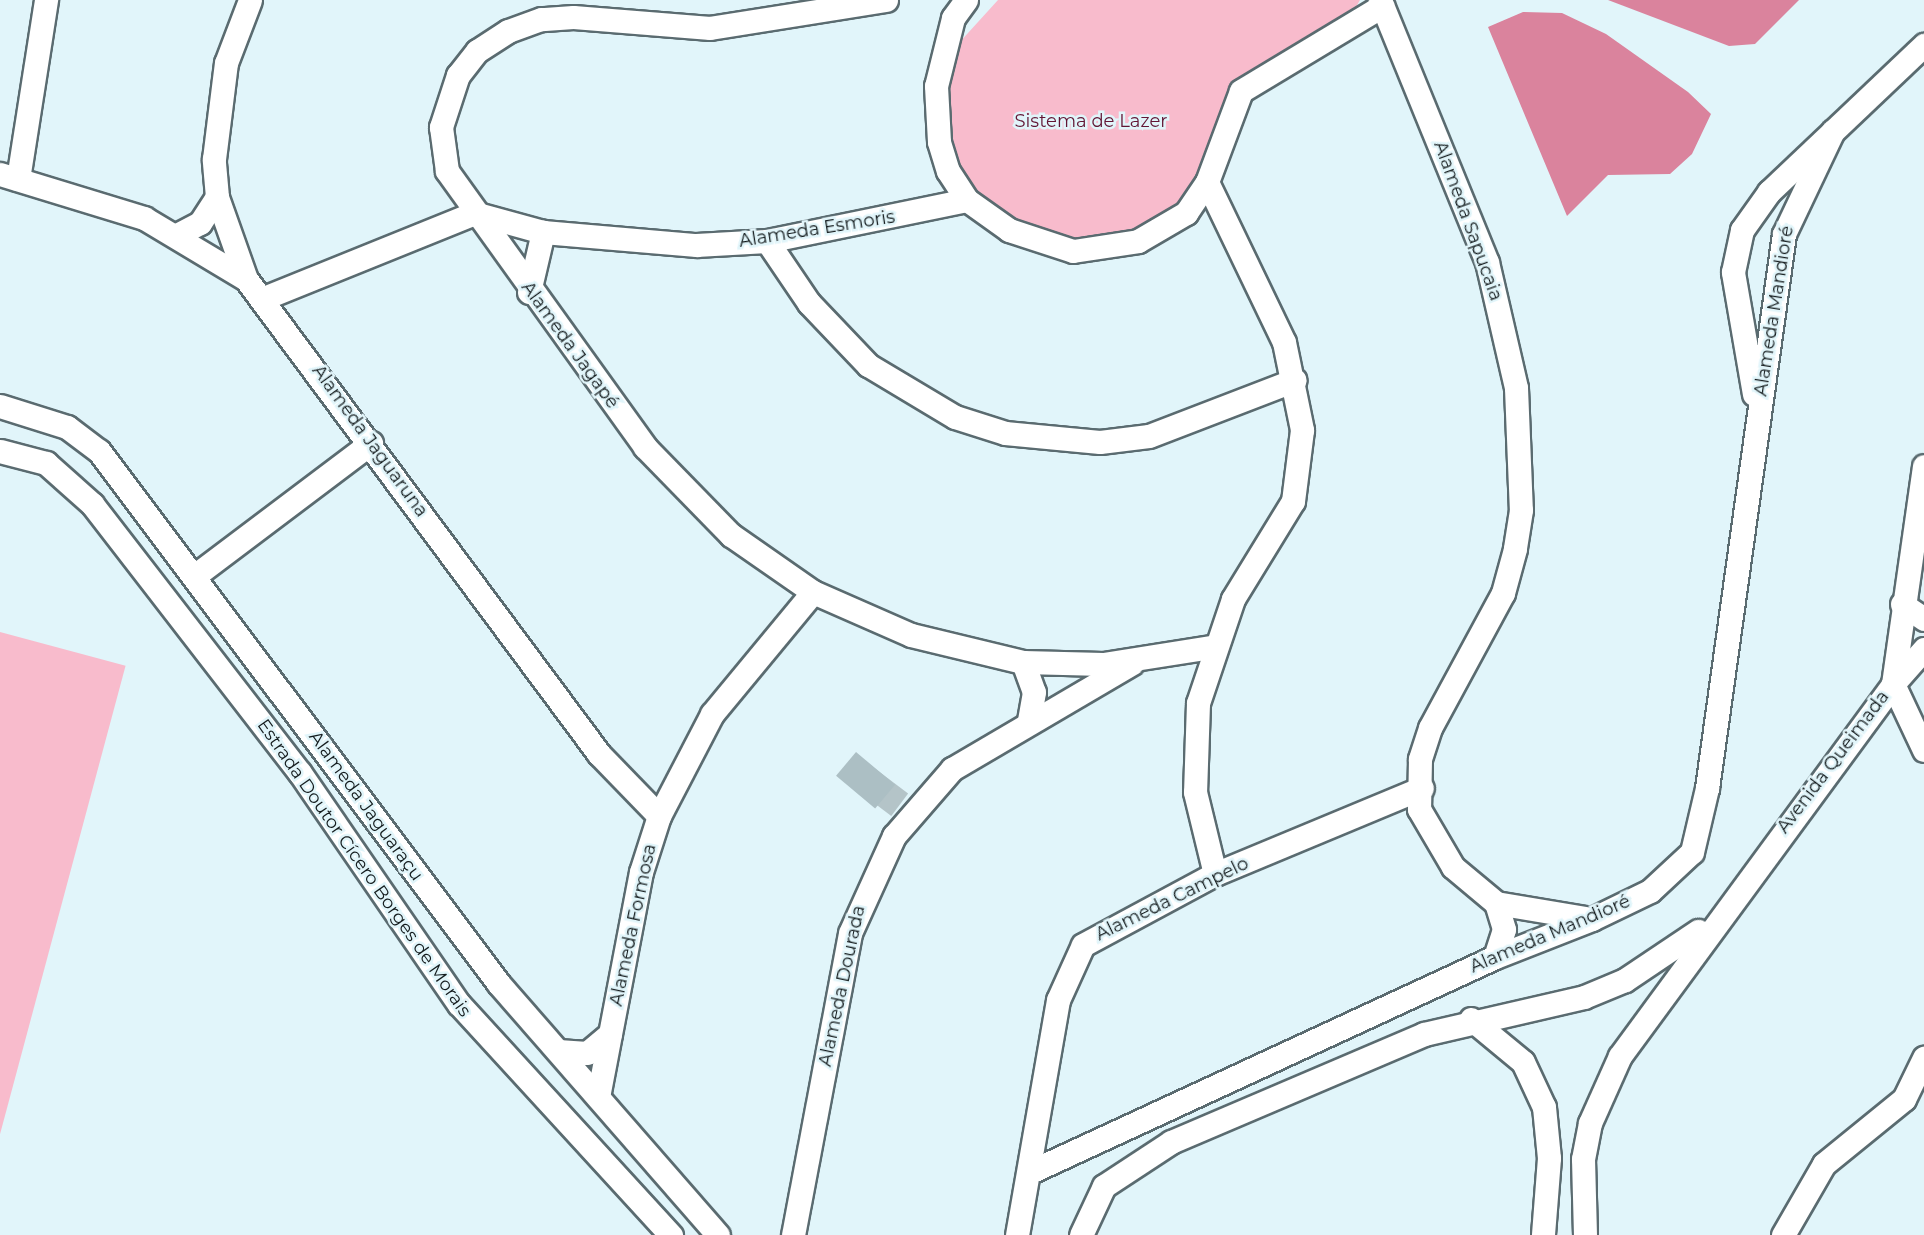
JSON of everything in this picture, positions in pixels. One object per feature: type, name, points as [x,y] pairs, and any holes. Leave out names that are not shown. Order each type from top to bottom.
[{"type":"street","points":[[9,177],[46,0]]},
{"type":"street","points":[[246,279],[217,197],[216,120],[226,63],[250,0]]},
{"type":"street","name":"Alameda Jagapé","points":[[886,0],[710,28],[574,9],[541,19],[508,32],[477,51],[458,75],[445,106],[442,149],[447,171],[529,292],[690,498],[813,592],[911,635],[1023,662],[1137,660],[1212,647]]},
{"type":"street","points":[[966,0],[941,55],[935,113],[948,171],[967,200],[1034,242],[1096,250],[1170,226],[1208,182],[1241,91],[1381,3]]},
{"type":"street","name":"Alameda Sapucaia","points":[[1381,3],[1487,262],[1516,388],[1521,510],[1515,549],[1503,593],[1435,715],[1420,759],[1422,788],[1419,809],[1434,840],[1453,867],[1496,903]]},
{"type":"street","name":"Alameda Mandioré","points":[[1758,418],[1735,251],[1769,192],[1924,45]]},
{"type":"street","name":"Alameda Mandioré","points":[[1030,1172],[1495,957],[1592,919],[1650,891],[1692,852],[1707,788],[1758,418],[1793,206],[1833,131]]},
{"type":"street","name":"Alameda Jaguaruna","points":[[9,177],[99,202],[177,235],[246,279],[264,298],[599,754],[659,816]]},
{"type":"street","points":[[1208,182],[1240,239],[1295,380],[1302,430],[1299,482],[1212,647],[1198,703],[1194,764],[1201,831],[1215,874]]},
{"type":"street","points":[[1769,192],[1793,206]]},
{"type":"street","points":[[177,235],[200,223],[217,197]]},
{"type":"street","name":"Alameda Esmoris","points":[[474,212],[544,232],[630,243],[767,241],[967,200]]},
{"type":"street","points":[[264,298],[474,212]]},
{"type":"street","points":[[529,292],[531,263],[544,232]]},
{"type":"street","points":[[767,241],[809,303],[868,365],[955,417],[1005,433],[1087,442],[1149,436],[1295,380]]},
{"type":"street","points":[[1744,331],[1771,331]]},
{"type":"street","name":"Alameda Jaguaraçu","points":[[0,406],[66,427],[99,451],[197,574],[422,882],[558,1051],[718,1235]]},
{"type":"street","points":[[197,574],[371,443]]},
{"type":"street","name":"Estrada Doutor Cícero Borges de Morais","points":[[0,451],[46,463],[92,504],[300,773],[459,1004],[671,1235]]},
{"type":"street","name":"Avenida Queimada","points":[[1585,1235],[1583,1159],[1590,1123],[1650,1010],[1859,726],[1893,684],[1902,604],[1921,507],[1924,466]]},
{"type":"street","name":"Alameda Formosa","points":[[598,1097],[659,816],[712,714],[813,592]]},
{"type":"street","points":[[1902,604],[1924,619]]},
{"type":"street","points":[[1924,649],[1893,684],[1910,731],[1924,750]]},
{"type":"street","name":"Alameda Dourada","points":[[793,1235],[859,902],[919,802],[952,769],[1029,721],[1137,660]]},
{"type":"street","points":[[1023,662],[1034,692],[1029,721]]},
{"type":"street","points":[[1859,726],[1895,720],[1910,731]]},
{"type":"street","name":"Alameda Campelo","points":[[1017,1235],[1062,981],[1083,945],[1215,874],[1422,788]]},
{"type":"street","points":[[1495,957],[1504,929],[1496,903],[1592,919]]},
{"type":"street","name":"Avenida Queimada","points":[[1081,1235],[1104,1186],[1130,1165],[1471,1019],[1565,1004],[1625,980],[1717,917]]},
{"type":"street","points":[[1625,980],[1650,1010]]},
{"type":"street","points":[[1471,1019],[1523,1062],[1544,1107],[1549,1158],[1543,1235]]},
{"type":"street","points":[[558,1051],[587,1053],[610,1034]]},
{"type":"street","points":[[1783,1235],[1824,1164],[1904,1099],[1922,1071]]},
{"type":"street","points":[[1037,1122],[1075,1149]]},
{"type":"green space","name":"Sistema de Lazer","points":[[998,0],[1360,0],[1352,14],[1240,79],[1201,176],[1175,212],[1144,232],[1073,243],[1033,234],[996,211],[962,179],[948,147],[947,77],[958,44]]},
{"type":"green space","points":[[0,632],[126,666],[0,1134]]},
{"type":"shaded area","points":[[1608,0],[1799,0],[1755,44],[1729,46]]},
{"type":"shaded area","points":[[1523,12],[1562,13],[1606,34],[1688,92],[1711,114],[1692,154],[1670,174],[1608,175],[1567,216],[1488,27]]},
{"type":"building","points":[[856,752],[895,785],[875,809],[836,776]]}]
